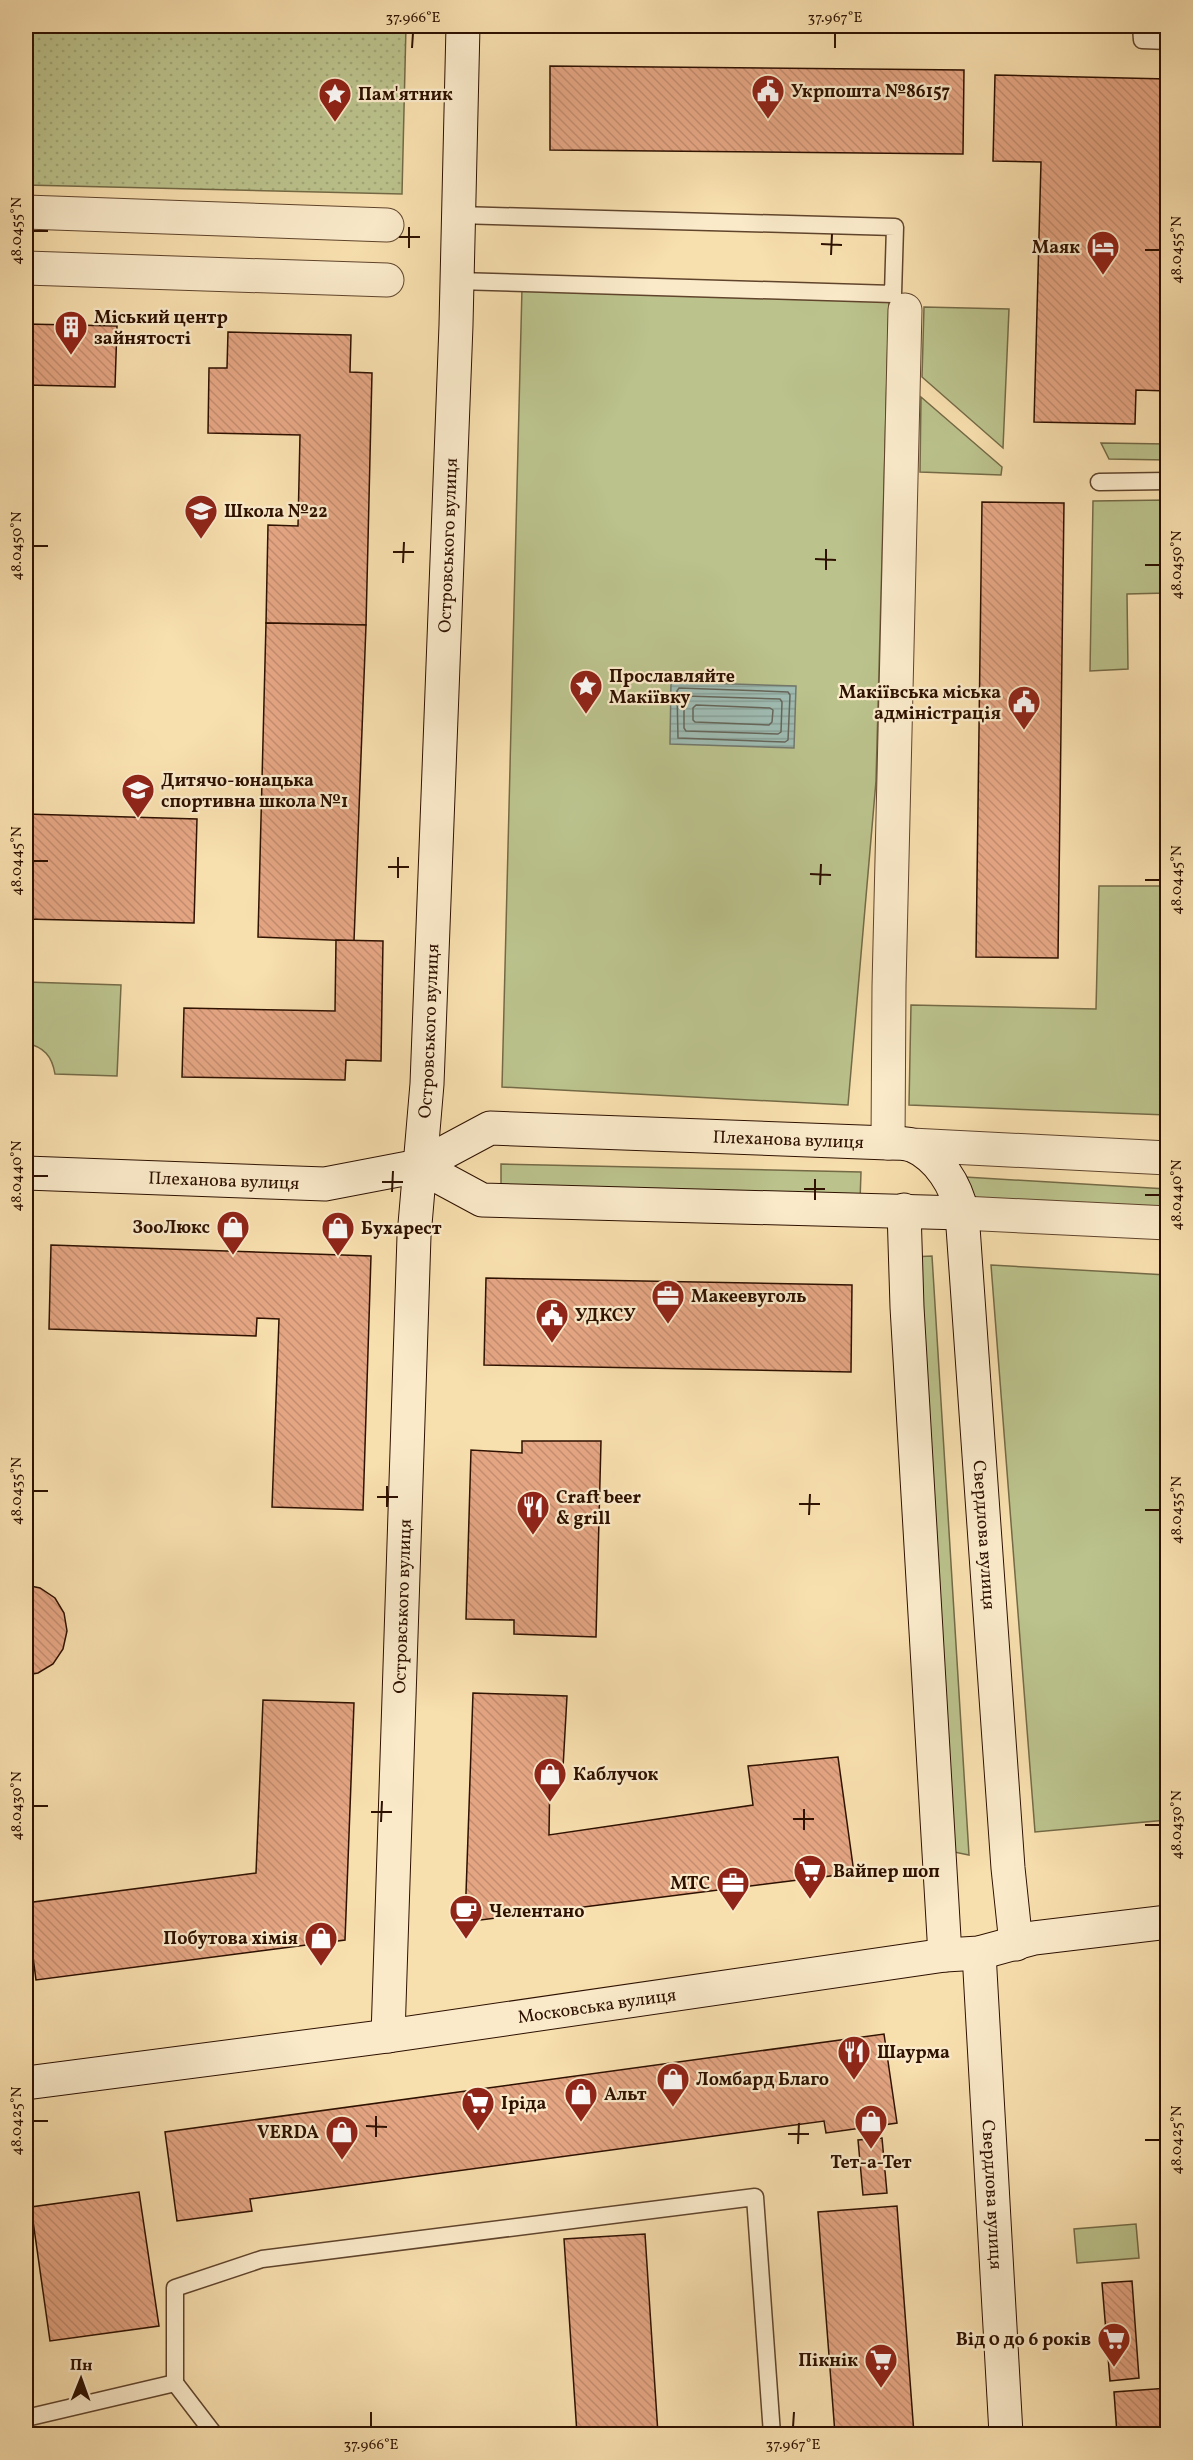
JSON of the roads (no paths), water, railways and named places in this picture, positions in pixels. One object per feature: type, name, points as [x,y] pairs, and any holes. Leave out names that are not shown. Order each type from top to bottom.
[{"type":"street","name":"Островського вулиця","points":[[388,2036],[414,1248],[427,1084],[457,281],[463,26]]},
{"type":"street","points":[[26,212],[387,225]]},
{"type":"street","points":[[26,268],[387,280]]},
{"type":"street","points":[[899,1144],[889,986],[905,310]]},
{"type":"street","name":"Плеханова вулиця","points":[[26,1173],[325,1184],[419,1166],[490,1128],[899,1144],[1167,1158]]},
{"type":"street","name":"Свердлова вулиця","points":[[899,1144],[935,1161],[956,1189],[962,1213],[1008,1868],[1016,1944]]},
{"type":"street","points":[[419,1166],[482,1200],[904,1210],[1167,1223]]},
{"type":"street","points":[[904,1210],[908,1319],[945,1955]]},
{"type":"street","name":"Московська вулиця","points":[[26,2083],[388,2036],[945,1955],[979,1953],[1034,1938],[1167,1922]]},
{"type":"street","name":"Свердлова вулиця","points":[[979,1953],[1006,2434]]},
{"type":"lane","points":[[1141,26],[1142,40],[1167,41]]},
{"type":"lane","points":[[457,281],[893,294],[895,228],[458,215]]},
{"type":"lane","points":[[1099,482],[1167,481]]},
{"type":"lane","points":[[214,2434],[175,2383],[175,2288],[262,2259],[755,2198],[772,2434]]},
{"type":"lane","points":[[26,2418],[175,2383]]},
{"type":"water","points":[[671,682],[796,686],[794,748],[670,744]]},
{"type":"place","name":"Укрпошта №86157","points":[[768,120]]},
{"type":"place","name":"Пам'ятник","points":[[335,123]]},
{"type":"place","name":"Маяк","points":[[1103,276]]},
{"type":"place","name":"Міський центр зайнятості","points":[[71,356]]},
{"type":"place","name":"Школа №22","points":[[201,540]]},
{"type":"place","name":"Прославляйте Макіївку","points":[[586,715]]},
{"type":"place","name":"Макіївська міська адміністрація","points":[[1024,731]]},
{"type":"place","name":"Дитячо-юнацька спортивна школа №1","points":[[138,819]]},
{"type":"place","name":"ЗооЛюкс","points":[[233,1256]]},
{"type":"place","name":"Бухарест","points":[[338,1257]]},
{"type":"place","name":"Макеевуголь","points":[[668,1325]]},
{"type":"place","name":"УДКСУ","points":[[552,1344]]},
{"type":"place","name":"Craft beer & grill","points":[[533,1536]]},
{"type":"place","name":"Каблучок","points":[[550,1803]]},
{"type":"place","name":"Вайпер шоп","points":[[810,1900]]},
{"type":"place","name":"МТС","points":[[733,1912]]},
{"type":"place","name":"Челентано","points":[[466,1940]]},
{"type":"place","name":"Побутова хімія","points":[[321,1967]]},
{"type":"place","name":"Шаурма","points":[[854,2081]]},
{"type":"place","name":"Ломбард Благо","points":[[673,2108]]},
{"type":"place","name":"Альт","points":[[581,2123]]},
{"type":"place","name":"Іріда","points":[[478,2132]]},
{"type":"place","name":"Тет-а-Тет","points":[[871,2150]]},
{"type":"place","name":"VERDA","points":[[342,2161]]},
{"type":"place","name":"Від 0 до 6 років","points":[[1114,2368]]},
{"type":"place","name":"Пікнік","points":[[881,2389]]}]
